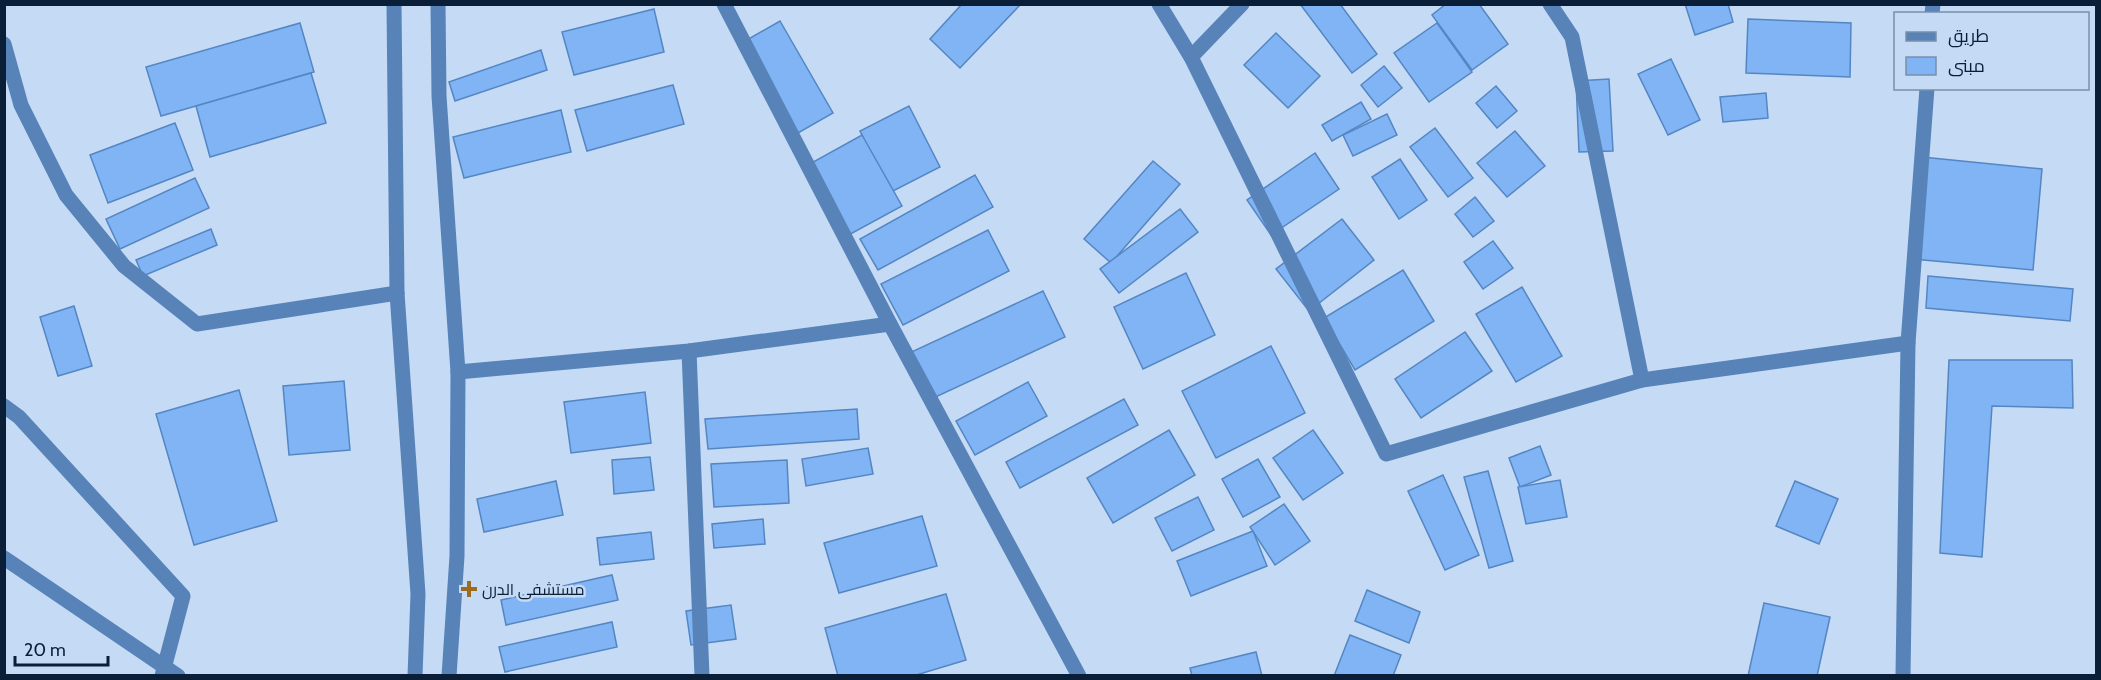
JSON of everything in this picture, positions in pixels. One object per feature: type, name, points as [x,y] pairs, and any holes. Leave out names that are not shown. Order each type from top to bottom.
[{"type":"street","points":[[394,4],[397,293],[418,594],[415,675]]},
{"type":"street","points":[[438,4],[439,96],[458,372],[457,556],[448,675]]},
{"type":"street","points":[[724,4],[890,324],[1079,675]]},
{"type":"street","points":[[1159,4],[1191,57],[1386,454],[1642,380],[1908,343]]},
{"type":"street","points":[[1191,57],[1242,4]]},
{"type":"street","points":[[1550,4],[1572,37],[1642,380]]},
{"type":"street","points":[[4,44],[21,105],[66,195],[124,266],[197,324],[397,293]]},
{"type":"street","points":[[1903,675],[1908,343],[1927,90]]},
{"type":"street","points":[[458,372],[689,351],[890,324]]},
{"type":"street","points":[[689,351],[702,675]]},
{"type":"street","points":[[4,405],[19,417],[183,596],[164,671]]},
{"type":"street","points":[[4,558],[164,671],[178,675]]},
{"type":"building","points":[[962,4],[1021,4],[960,68],[930,39]]},
{"type":"building","points":[[1300,4],[1340,4],[1377,54],[1352,73]]},
{"type":"building","points":[[1446,4],[1479,4],[1508,44],[1472,70],[1432,15]]},
{"type":"building","points":[[1685,4],[1728,4],[1733,22],[1695,35]]},
{"type":"building","points":[[654,9],[664,52],[574,75],[562,32]]},
{"type":"building","points":[[1748,19],[1851,23],[1850,77],[1746,73]]},
{"type":"building","points":[[780,21],[833,113],[791,137],[738,45]]},
{"type":"building","points":[[300,23],[314,72],[161,116],[146,67]]},
{"type":"building","points":[[1437,23],[1472,72],[1429,102],[1394,53]]},
{"type":"building","points":[[1276,33],[1320,76],[1288,108],[1244,65]]},
{"type":"building","points":[[541,50],[547,70],[455,101],[449,82]]},
{"type":"building","points":[[1671,59],[1700,120],[1668,135],[1638,74]]},
{"type":"building","points":[[1384,66],[1402,88],[1378,107],[1361,85]]},
{"type":"building","points":[[311,73],[326,123],[210,157],[196,106]]},
{"type":"building","points":[[1609,79],[1613,151],[1579,152],[1576,81]]},
{"type":"building","points":[[673,85],[684,124],[587,151],[575,110]]},
{"type":"building","points":[[1496,86],[1517,111],[1497,128],[1476,103]]},
{"type":"building","points":[[1766,93],[1768,118],[1723,122],[1720,97]]},
{"type":"building","points":[[1361,102],[1371,119],[1332,141],[1322,125]]},
{"type":"building","points":[[909,106],[940,167],[891,192],[860,131]]},
{"type":"building","points":[[561,110],[571,152],[464,178],[453,137]]},
{"type":"building","points":[[1387,114],[1397,135],[1353,156],[1343,135]]},
{"type":"building","points":[[175,123],[193,170],[108,203],[90,155]]},
{"type":"building","points":[[1435,128],[1473,178],[1448,197],[1410,147]]},
{"type":"building","points":[[1515,131],[1545,166],[1507,197],[1477,163]]},
{"type":"building","points":[[862,135],[902,206],[845,237],[806,166]]},
{"type":"building","points":[[1315,153],[1339,189],[1271,235],[1247,200]]},
{"type":"building","points":[[1922,157],[2042,169],[2033,270],[1913,259]]},
{"type":"building","points":[[1400,159],[1427,200],[1399,219],[1372,177]]},
{"type":"building","points":[[1153,161],[1180,184],[1111,263],[1084,239]]},
{"type":"building","points":[[975,175],[993,207],[878,270],[860,239]]},
{"type":"building","points":[[195,178],[209,208],[120,249],[106,219]]},
{"type":"building","points":[[1475,197],[1494,221],[1473,237],[1455,214]]},
{"type":"building","points":[[1180,209],[1198,232],[1119,293],[1100,269]]},
{"type":"building","points":[[1342,219],[1374,260],[1309,311],[1276,269]]},
{"type":"building","points":[[211,229],[217,245],[143,276],[136,260]]},
{"type":"building","points":[[988,230],[1009,271],[903,325],[881,284]]},
{"type":"building","points":[[1493,241],[1513,268],[1483,289],[1464,262]]},
{"type":"building","points":[[1403,270],[1434,321],[1355,370],[1324,318]]},
{"type":"building","points":[[1186,273],[1215,335],[1143,369],[1114,307]]},
{"type":"building","points":[[1928,276],[2073,289],[2070,321],[1926,308]]},
{"type":"building","points":[[1522,287],[1562,356],[1516,382],[1476,314]]},
{"type":"building","points":[[1043,291],[1065,337],[929,400],[907,354]]},
{"type":"building","points":[[74,306],[92,366],[58,376],[40,317]]},
{"type":"building","points":[[1465,332],[1492,371],[1421,418],[1395,379]]},
{"type":"building","points":[[1271,346],[1305,413],[1216,458],[1182,391]]},
{"type":"building","points":[[1949,360],[2072,360],[2073,408],[1992,406],[1982,557],[1940,553]]},
{"type":"building","points":[[344,381],[350,450],[289,455],[283,386]]},
{"type":"building","points":[[1028,382],[1047,416],[975,455],[956,421]]},
{"type":"building","points":[[239,390],[277,521],[194,545],[156,414]]},
{"type":"building","points":[[645,392],[651,443],[571,453],[564,402]]},
{"type":"building","points":[[1124,399],[1138,425],[1020,488],[1006,462]]},
{"type":"building","points":[[857,409],[859,439],[708,449],[705,419]]},
{"type":"building","points":[[1169,430],[1195,475],[1113,523],[1087,478]]},
{"type":"building","points":[[1313,430],[1343,473],[1303,500],[1273,458]]},
{"type":"building","points":[[1540,446],[1551,475],[1520,487],[1509,458]]},
{"type":"building","points":[[868,448],[873,474],[806,486],[802,459]]},
{"type":"building","points":[[650,457],[654,490],[614,494],[612,460]]},
{"type":"building","points":[[1258,459],[1280,497],[1243,517],[1222,479]]},
{"type":"building","points":[[787,460],[789,503],[714,507],[711,464]]},
{"type":"building","points":[[1488,471],[1513,561],[1489,568],[1464,477]]},
{"type":"building","points":[[1443,475],[1479,555],[1445,570],[1408,491]]},
{"type":"building","points":[[1560,480],[1567,517],[1526,524],[1518,487]]},
{"type":"building","points":[[556,481],[563,515],[484,532],[477,499]]},
{"type":"building","points":[[1795,481],[1838,499],[1819,544],[1776,526]]},
{"type":"building","points":[[1198,497],[1214,530],[1172,551],[1155,518]]},
{"type":"building","points":[[1284,504],[1310,541],[1275,565],[1250,527]]},
{"type":"building","points":[[922,516],[937,566],[839,593],[824,543]]},
{"type":"building","points":[[763,519],[765,544],[714,548],[712,524]]},
{"type":"building","points":[[1253,531],[1267,566],[1191,596],[1177,561]]},
{"type":"building","points":[[651,532],[654,559],[600,565],[597,538]]},
{"type":"building","points":[[612,575],[618,600],[506,625],[501,600]]},
{"type":"building","points":[[1367,590],[1420,612],[1409,643],[1355,621]]},
{"type":"building","points":[[946,594],[966,660],[913,676],[838,676],[825,628]]},
{"type":"building","points":[[1764,603],[1830,617],[1817,676],[1748,676]]},
{"type":"building","points":[[731,605],[736,639],[691,645],[686,611]]},
{"type":"building","points":[[612,622],[617,647],[505,672],[499,647]]},
{"type":"building","points":[[1350,635],[1401,655],[1393,676],[1334,676]]},
{"type":"building","points":[[1256,652],[1262,676],[1192,676],[1190,668]]},
{"type":"place","name":"مستشفى الدرن","points":[[469,589]]}]
